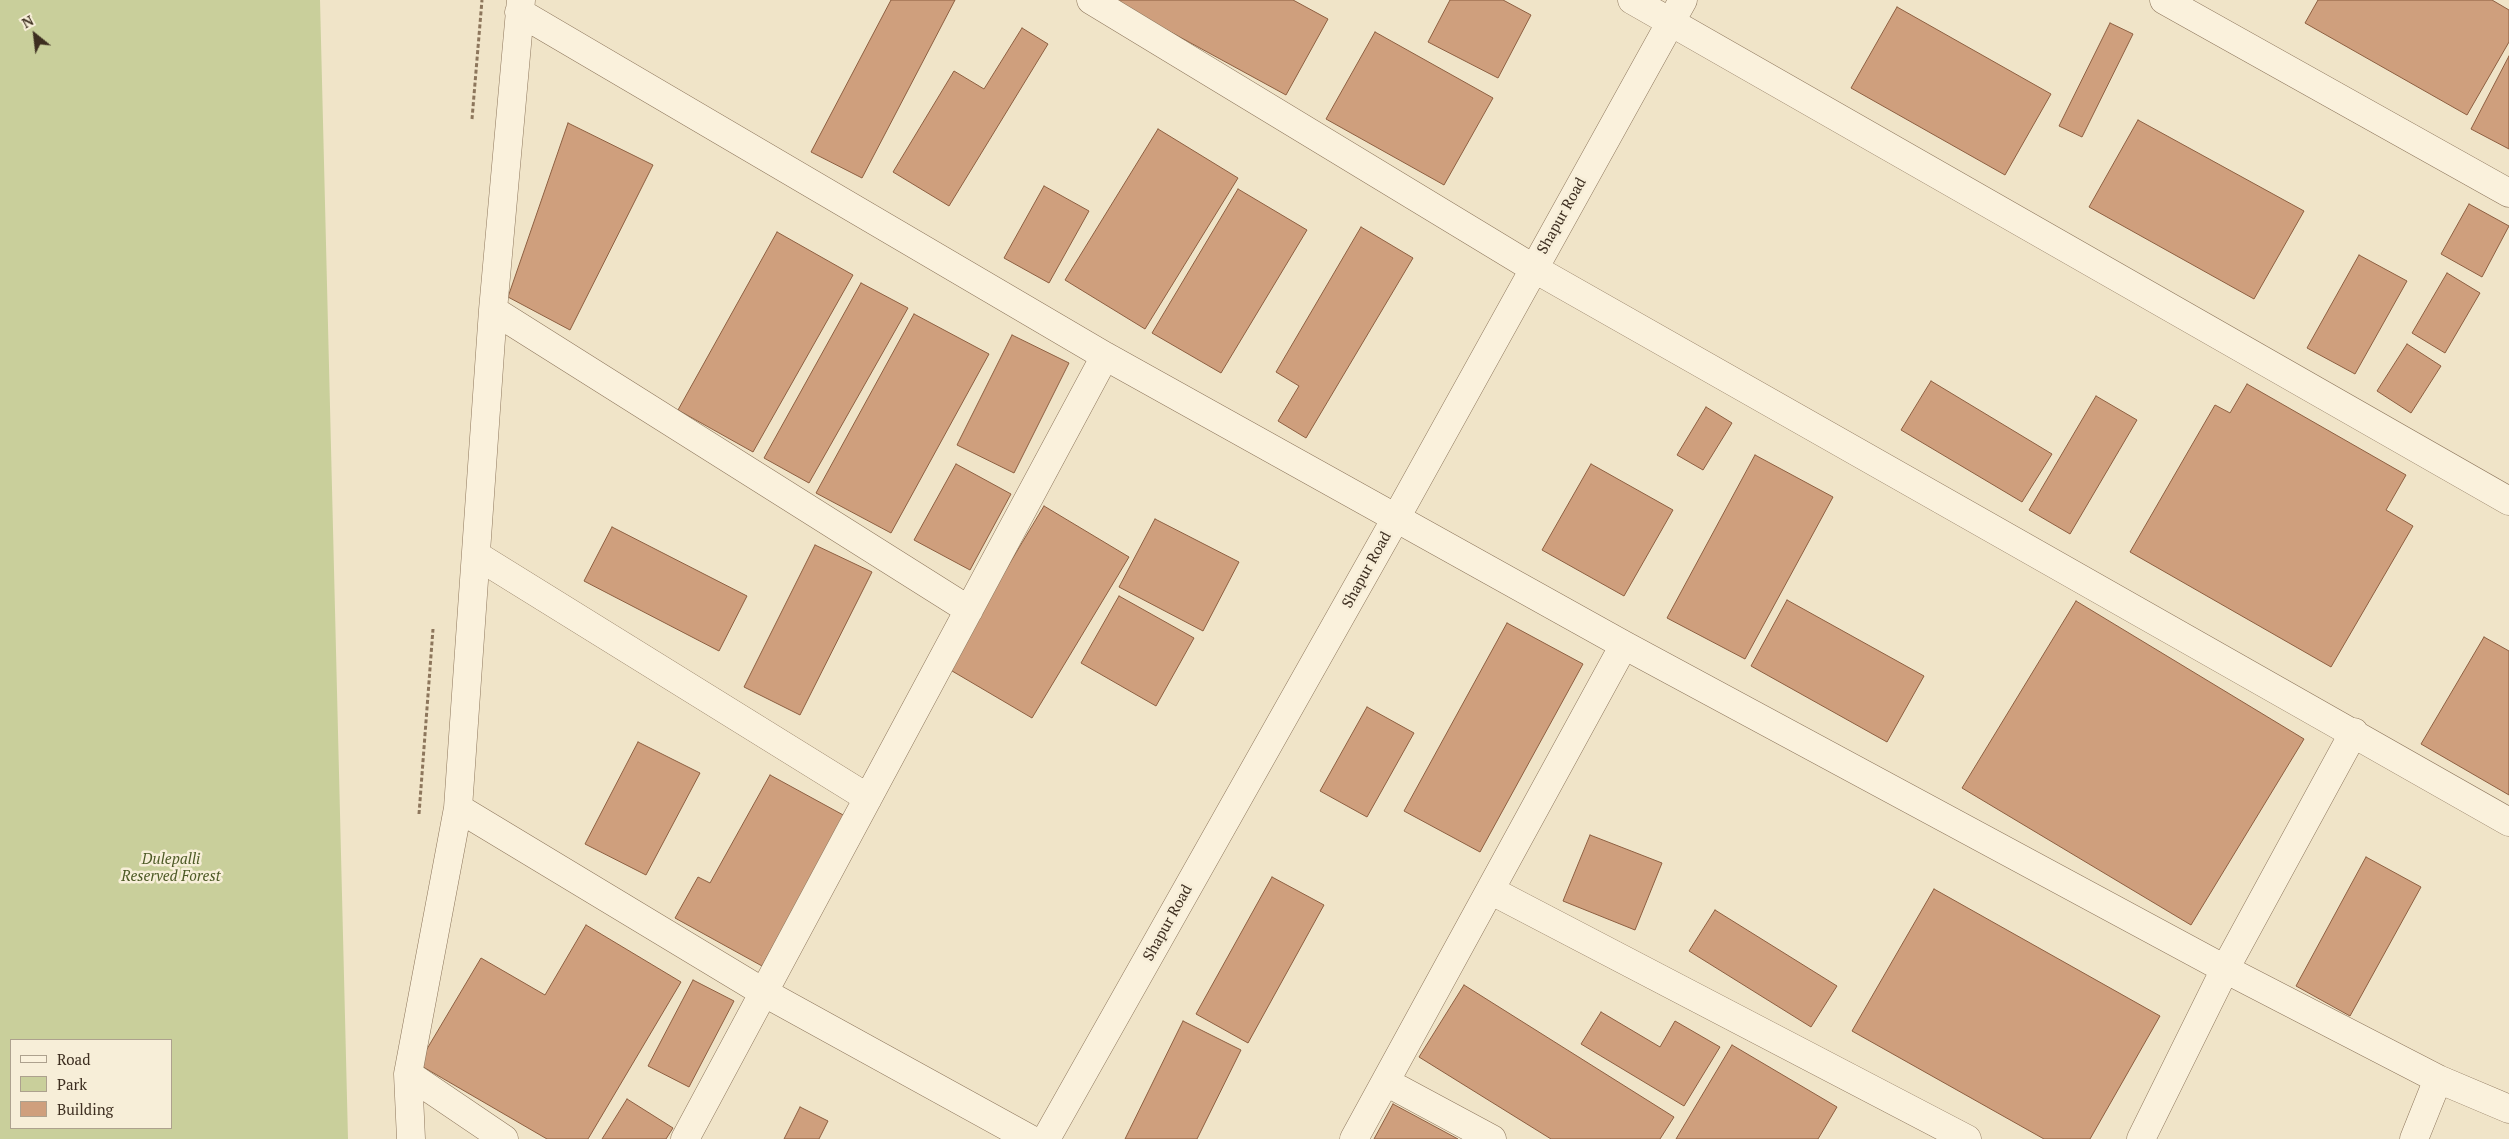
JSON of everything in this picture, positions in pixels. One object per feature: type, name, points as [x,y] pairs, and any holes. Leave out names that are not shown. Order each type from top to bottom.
[{"type":"street","points":[[1091,0],[1533,268],[2354,732],[2509,822]]},
{"type":"street","points":[[1632,0],[1677,11],[2509,501]]},
{"type":"street","points":[[2164,0],[2509,193]]},
{"type":"street","points":[[411,1139],[408,1074],[458,808],[492,310],[520,6],[1105,356],[1624,645],[2225,969],[2438,1079],[2506,1102]]},
{"type":"street","name":"Shapur Road","points":[[1046,1139],[1396,518],[1677,11]]},
{"type":"street","points":[[492,310],[969,610]]},
{"type":"street","points":[[684,1139],[1105,356]]},
{"type":"street","points":[[476,555],[868,798]]},
{"type":"street","points":[[1354,1139],[1624,645]]},
{"type":"street","points":[[2141,1139],[2225,969],[2354,732]]},
{"type":"street","points":[[458,808],[763,992],[1030,1139]]},
{"type":"street","points":[[1490,890],[1967,1139]]},
{"type":"street","points":[[408,1074],[504,1139]]},
{"type":"street","points":[[2414,1139],[2438,1079]]},
{"type":"street","points":[[1386,1082],[1492,1139]]},
{"type":"path","points":[[472,127],[482,0]]},
{"type":"path","points":[[418,820],[433,623]]},
{"type":"green space","name":"Dulepalli Reserved Forest","points":[[0,0],[320,0],[348,1139],[0,1139]]},
{"type":"building","points":[[891,0],[955,0],[862,178],[811,152]]},
{"type":"building","points":[[1112,0],[1293,0],[1328,19],[1286,95]]},
{"type":"building","points":[[1450,0],[1503,0],[1531,15],[1498,78],[1428,42]]},
{"type":"building","points":[[2318,0],[2492,0],[2509,10],[2509,42],[2467,115],[2305,23]]},
{"type":"building","points":[[1897,7],[2051,94],[2005,175],[1851,88]]},
{"type":"building","points":[[2110,23],[2133,34],[2082,137],[2059,126]]},
{"type":"building","points":[[1022,28],[1048,44],[949,206],[893,172],[954,71],[984,89]]},
{"type":"building","points":[[1375,32],[1493,98],[1444,185],[1326,119]]},
{"type":"building","points":[[2509,56],[2509,149],[2471,129]]},
{"type":"building","points":[[2138,120],[2304,211],[2254,299],[2089,207]]},
{"type":"building","points":[[568,123],[653,165],[570,330],[508,297]]},
{"type":"building","points":[[1158,129],[1238,178],[1145,329],[1065,280]]},
{"type":"building","points":[[1044,186],[1089,211],[1049,283],[1004,258]]},
{"type":"building","points":[[1238,189],[1307,230],[1221,373],[1152,333]]},
{"type":"building","points":[[2469,204],[2509,226],[2482,277],[2441,254]]},
{"type":"building","points":[[1361,227],[1413,258],[1306,438],[1278,421],[1299,386],[1276,372]]},
{"type":"building","points":[[777,232],[853,275],[753,452],[678,410]]},
{"type":"building","points":[[2359,255],[2407,281],[2355,374],[2307,348]]},
{"type":"building","points":[[2447,273],[2480,293],[2445,353],[2412,333]]},
{"type":"building","points":[[861,283],[908,308],[809,483],[764,458]]},
{"type":"building","points":[[914,314],[989,354],[891,533],[816,493]]},
{"type":"building","points":[[1012,335],[1069,363],[1014,473],[957,445]]},
{"type":"building","points":[[2407,344],[2441,366],[2411,413],[2377,391]]},
{"type":"building","points":[[1931,381],[2052,454],[2022,502],[1901,430]]},
{"type":"building","points":[[2247,384],[2406,475],[2386,510],[2413,526],[2331,667],[2130,552],[2215,405],[2230,413]]},
{"type":"building","points":[[2096,396],[2137,420],[2070,534],[2029,510]]},
{"type":"building","points":[[1706,407],[1732,423],[1703,470],[1677,455]]},
{"type":"building","points":[[1755,455],[1833,497],[1745,659],[1667,618]]},
{"type":"building","points":[[956,464],[1011,494],[970,570],[914,540]]},
{"type":"building","points":[[1591,464],[1673,510],[1624,596],[1542,550]]},
{"type":"building","points":[[1044,506],[1129,557],[1032,718],[947,668]]},
{"type":"building","points":[[1155,519],[1239,562],[1203,631],[1119,587]]},
{"type":"building","points":[[612,527],[747,596],[719,651],[584,581]]},
{"type":"building","points":[[815,545],[872,572],[800,715],[744,687]]},
{"type":"building","points":[[1119,596],[1194,638],[1156,706],[1081,663]]},
{"type":"building","points":[[1787,600],[1924,676],[1887,742],[1751,666]]},
{"type":"building","points":[[2076,601],[2304,739],[2191,925],[1962,788]]},
{"type":"building","points":[[1507,623],[1583,664],[1480,852],[1404,811]]},
{"type":"building","points":[[2484,637],[2509,651],[2509,795],[2421,744]]},
{"type":"building","points":[[1367,707],[1414,733],[1367,817],[1320,791]]},
{"type":"building","points":[[638,742],[700,773],[646,875],[585,844]]},
{"type":"building","points":[[770,775],[845,816],[762,966],[675,918],[698,877],[710,883]]},
{"type":"building","points":[[1590,835],[1662,863],[1635,930],[1563,901]]},
{"type":"building","points":[[2366,857],[2421,887],[2350,1016],[2296,986]]},
{"type":"building","points":[[1272,877],[1324,905],[1248,1043],[1196,1014]]},
{"type":"building","points":[[1934,889],[2160,1016],[2090,1139],[2044,1139],[1852,1031]]},
{"type":"building","points":[[1715,910],[1837,986],[1811,1027],[1689,951]]},
{"type":"building","points":[[586,925],[681,982],[588,1139],[547,1139],[418,1064],[481,958],[545,995]]},
{"type":"building","points":[[693,980],[734,1001],[689,1087],[648,1066]]},
{"type":"building","points":[[1464,985],[1674,1117],[1660,1139],[1551,1139],[1419,1057]]},
{"type":"building","points":[[1601,1012],[1660,1047],[1675,1021],[1720,1047],[1684,1106],[1581,1044]]},
{"type":"building","points":[[1183,1021],[1241,1050],[1197,1139],[1125,1139]]},
{"type":"building","points":[[1732,1045],[1837,1107],[1818,1139],[1676,1139]]},
{"type":"building","points":[[627,1099],[673,1128],[666,1139],[602,1139]]},
{"type":"building","points":[[1393,1104],[1458,1139],[1374,1139]]},
{"type":"building","points":[[800,1107],[828,1121],[819,1139],[784,1139]]}]
